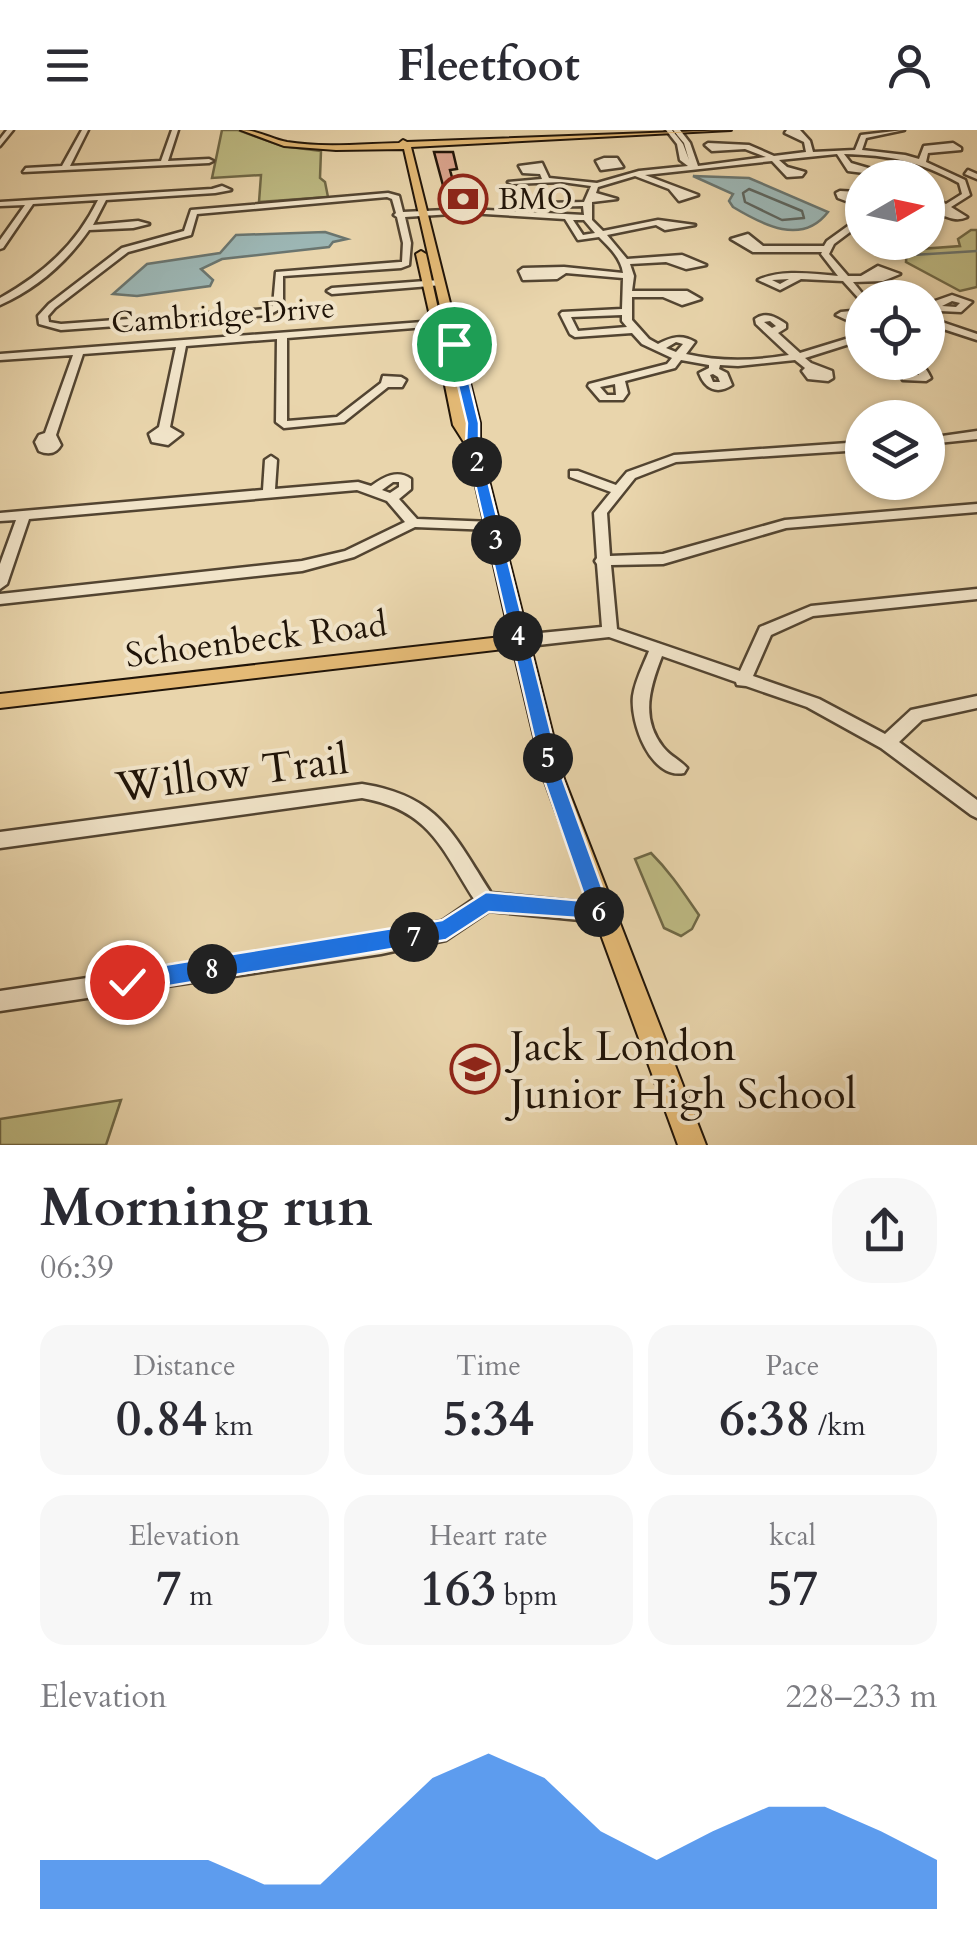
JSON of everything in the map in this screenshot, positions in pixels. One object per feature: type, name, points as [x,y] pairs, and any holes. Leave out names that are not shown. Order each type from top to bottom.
[{"type":"main road","points":[[244,130],[304,147],[727,130]]},
{"type":"main road","points":[[255,130],[304,144],[403,144]]},
{"type":"main road","points":[[400,130],[444,324],[460,425],[472,445],[554,780],[600,912],[692,1145]]},
{"type":"main road","name":"Schoenbeck Road","points":[[0,702],[520,641]]},
{"type":"street","points":[[0,144],[10,130]]},
{"type":"street","points":[[65,168],[84,130]]},
{"type":"street","points":[[164,162],[175,130]]},
{"type":"street","points":[[858,153],[863,136],[901,130]]},
{"type":"street","points":[[673,131],[695,168]]},
{"type":"street","points":[[749,147],[787,168]]},
{"type":"street","points":[[547,205],[590,196],[615,177],[695,168],[808,147],[908,160]]},
{"type":"street","points":[[923,160],[926,151]]},
{"type":"street","points":[[840,153],[846,160]]},
{"type":"street","points":[[26,170],[209,160]]},
{"type":"street","points":[[604,168],[615,177]]},
{"type":"street","points":[[945,171],[962,182],[972,196],[945,206]]},
{"type":"street","points":[[636,174],[673,189]]},
{"type":"street","points":[[945,174],[974,174]]},
{"type":"street","points":[[512,182],[544,176],[590,196]]},
{"type":"street","points":[[0,204],[215,191]]},
{"type":"street","points":[[388,196],[396,198],[398,216],[407,243],[406,263],[279,274],[278,307],[269,312],[61,328],[44,324],[43,316],[52,306],[125,250],[188,233],[194,212],[203,208],[388,196]]},
{"type":"street","points":[[590,196],[586,218],[626,262],[626,312],[632,330]]},
{"type":"street","points":[[0,302],[63,260],[90,228],[103,198]]},
{"type":"street","points":[[0,248],[31,202]]},
{"type":"street","points":[[945,214],[962,217],[948,206]]},
{"type":"street","points":[[398,216],[481,212],[586,218]]},
{"type":"street","points":[[568,218],[580,238],[658,222]]},
{"type":"street","points":[[90,228],[133,225]]},
{"type":"street","points":[[760,248],[827,249],[845,230]]},
{"type":"street","points":[[827,249],[828,262],[846,280]]},
{"type":"street","points":[[626,262],[669,260]]},
{"type":"street","points":[[564,270],[629,276]]},
{"type":"street","points":[[796,280],[864,276]]},
{"type":"street","points":[[332,292],[433,284]]},
{"type":"street","points":[[627,294],[668,297]]},
{"type":"street","points":[[626,312],[565,314],[574,334],[632,330],[659,347],[714,367],[800,358],[845,343]]},
{"type":"street","points":[[582,313],[593,333]]},
{"type":"street","name":"Cambridge Drive","points":[[0,357],[444,324]]},
{"type":"street","points":[[945,326],[977,336]]},
{"type":"street","points":[[771,333],[812,368]]},
{"type":"street","points":[[282,336],[280,420],[284,425],[340,420],[386,384]]},
{"type":"street","points":[[620,381],[671,366],[689,348],[687,339],[675,339],[659,347]]},
{"type":"street","points":[[164,429],[182,343]]},
{"type":"street","points":[[50,438],[79,350]]},
{"type":"street","points":[[945,439],[977,436]]},
{"type":"street","points":[[610,632],[600,513],[615,489],[630,475],[674,460],[845,447]]},
{"type":"street","points":[[269,491],[270,460]]},
{"type":"street","points":[[574,474],[615,489]]},
{"type":"street","points":[[374,490],[390,478],[405,480],[404,489],[391,498]]},
{"type":"street","points":[[0,518],[342,486],[374,490],[391,498],[413,522]]},
{"type":"street","points":[[602,561],[663,560],[785,524],[977,508]]},
{"type":"street","points":[[0,584],[24,515]]},
{"type":"street","points":[[0,599],[302,566],[349,554],[413,522],[493,526]]},
{"type":"street","points":[[743,681],[765,631],[811,611],[977,594]]},
{"type":"street","points":[[520,641],[610,632],[813,703],[887,743],[977,810]]},
{"type":"street","points":[[658,648],[641,695],[648,736],[657,752],[678,768]]},
{"type":"street","points":[[887,743],[917,715],[977,702]]},
{"type":"street","name":"Willow Trail","points":[[0,840],[362,791],[384,792],[408,799],[426,813],[486,902]]},
{"type":"street","points":[[0,1001],[381,944],[446,930],[486,902],[600,912]]},
{"type":"shaded area","points":[[222,130],[238,130],[282,146],[321,151],[320,178],[325,182],[328,197],[259,202],[261,175],[212,178]]},
{"type":"shaded area","points":[[977,230],[977,287],[960,291],[906,262],[945,260],[945,247],[960,246],[958,239]]},
{"type":"shaded area","points":[[651,853],[699,915],[692,929],[681,936],[664,928],[635,859]]},
{"type":"shaded area","points":[[121,1100],[106,1145],[0,1145],[0,1119]]},
{"type":"water","points":[[693,176],[749,178],[828,212],[806,228],[782,229],[733,207],[729,201],[733,194]]},
{"type":"water","points":[[325,232],[347,239],[329,247],[222,259],[201,269],[213,280],[210,286],[137,296],[113,294],[147,264],[220,253],[236,235]]},
{"type":"building","points":[[434,152],[453,152],[457,169],[450,170],[459,203],[448,204]]},
{"type":"waterway","points":[[945,253],[977,251]]},
{"type":"place","name":"BMO","points":[[463,199]]},
{"type":"place","name":"Jack London Junior High School","points":[[475,1069]]},
{"type":"route","points":[[127,982],[381,944],[446,930],[486,902],[600,912],[554,780],[472,445],[473,423],[454,344]]}]
